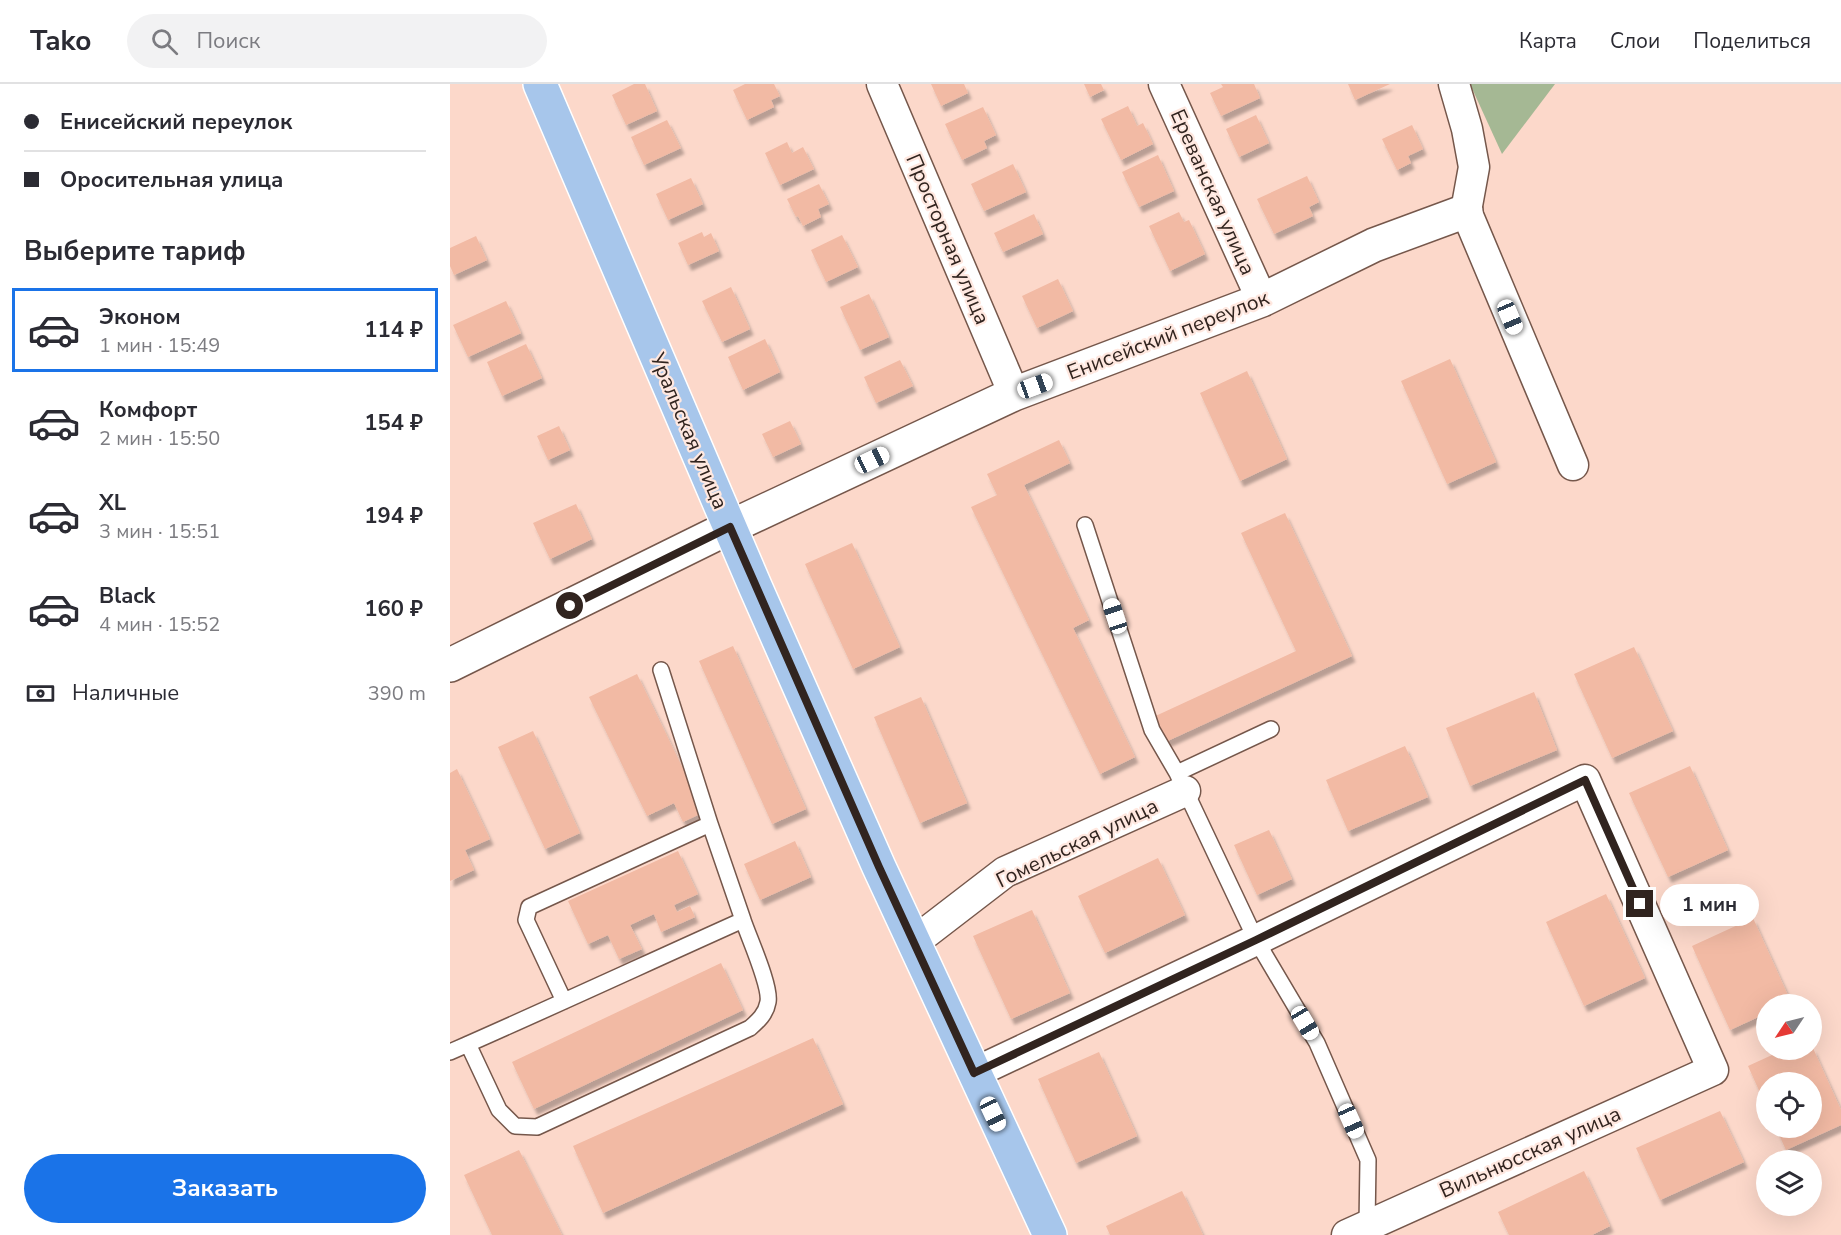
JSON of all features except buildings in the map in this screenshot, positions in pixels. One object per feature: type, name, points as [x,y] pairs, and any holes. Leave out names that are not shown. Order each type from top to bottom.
[{"type":"main road","name":"Уральская улица","points":[[540,84],[730,527],[914,942],[1050,1235]]},
{"type":"street","name":"Просторная улица","points":[[882,84],[1014,394]]},
{"type":"street","name":"Ереванская улица","points":[[1164,84],[1262,300]]},
{"type":"street","points":[[1454,84],[1467,129],[1474,167],[1466,212],[1573,465]]},
{"type":"street","name":"Енисейский переулок","points":[[450,665],[730,527],[1014,394],[1262,300],[1374,245],[1466,212]]},
{"type":"street","name":"Вильнюсская улица","points":[[1256,940],[1585,780],[1713,1070],[1357,1230]]},
{"type":"street","name":"Гомельская улица","points":[[914,942],[1005,872],[1181,782]]},
{"type":"street","points":[[974,1073],[1256,940]]},
{"type":"lane","points":[[1085,525],[1152,730],[1181,782],[1256,940],[1317,1043],[1368,1160],[1357,1230]]},
{"type":"lane","points":[[468,1044],[499,1110],[515,1126],[537,1127],[750,1028],[762,1017],[769,1001],[767,987],[710,824],[660,670]]},
{"type":"lane","points":[[1181,782],[1270,729]]},
{"type":"lane","points":[[564,1001],[526,920],[530,907],[710,824]]},
{"type":"lane","points":[[450,1052],[743,921]]},
{"type":"green space","points":[[1470,84],[1555,84],[1502,154]]},
{"type":"route","points":[[570,606],[730,527],[879,867],[974,1073],[1256,940],[1585,780],[1640,904]]}]
